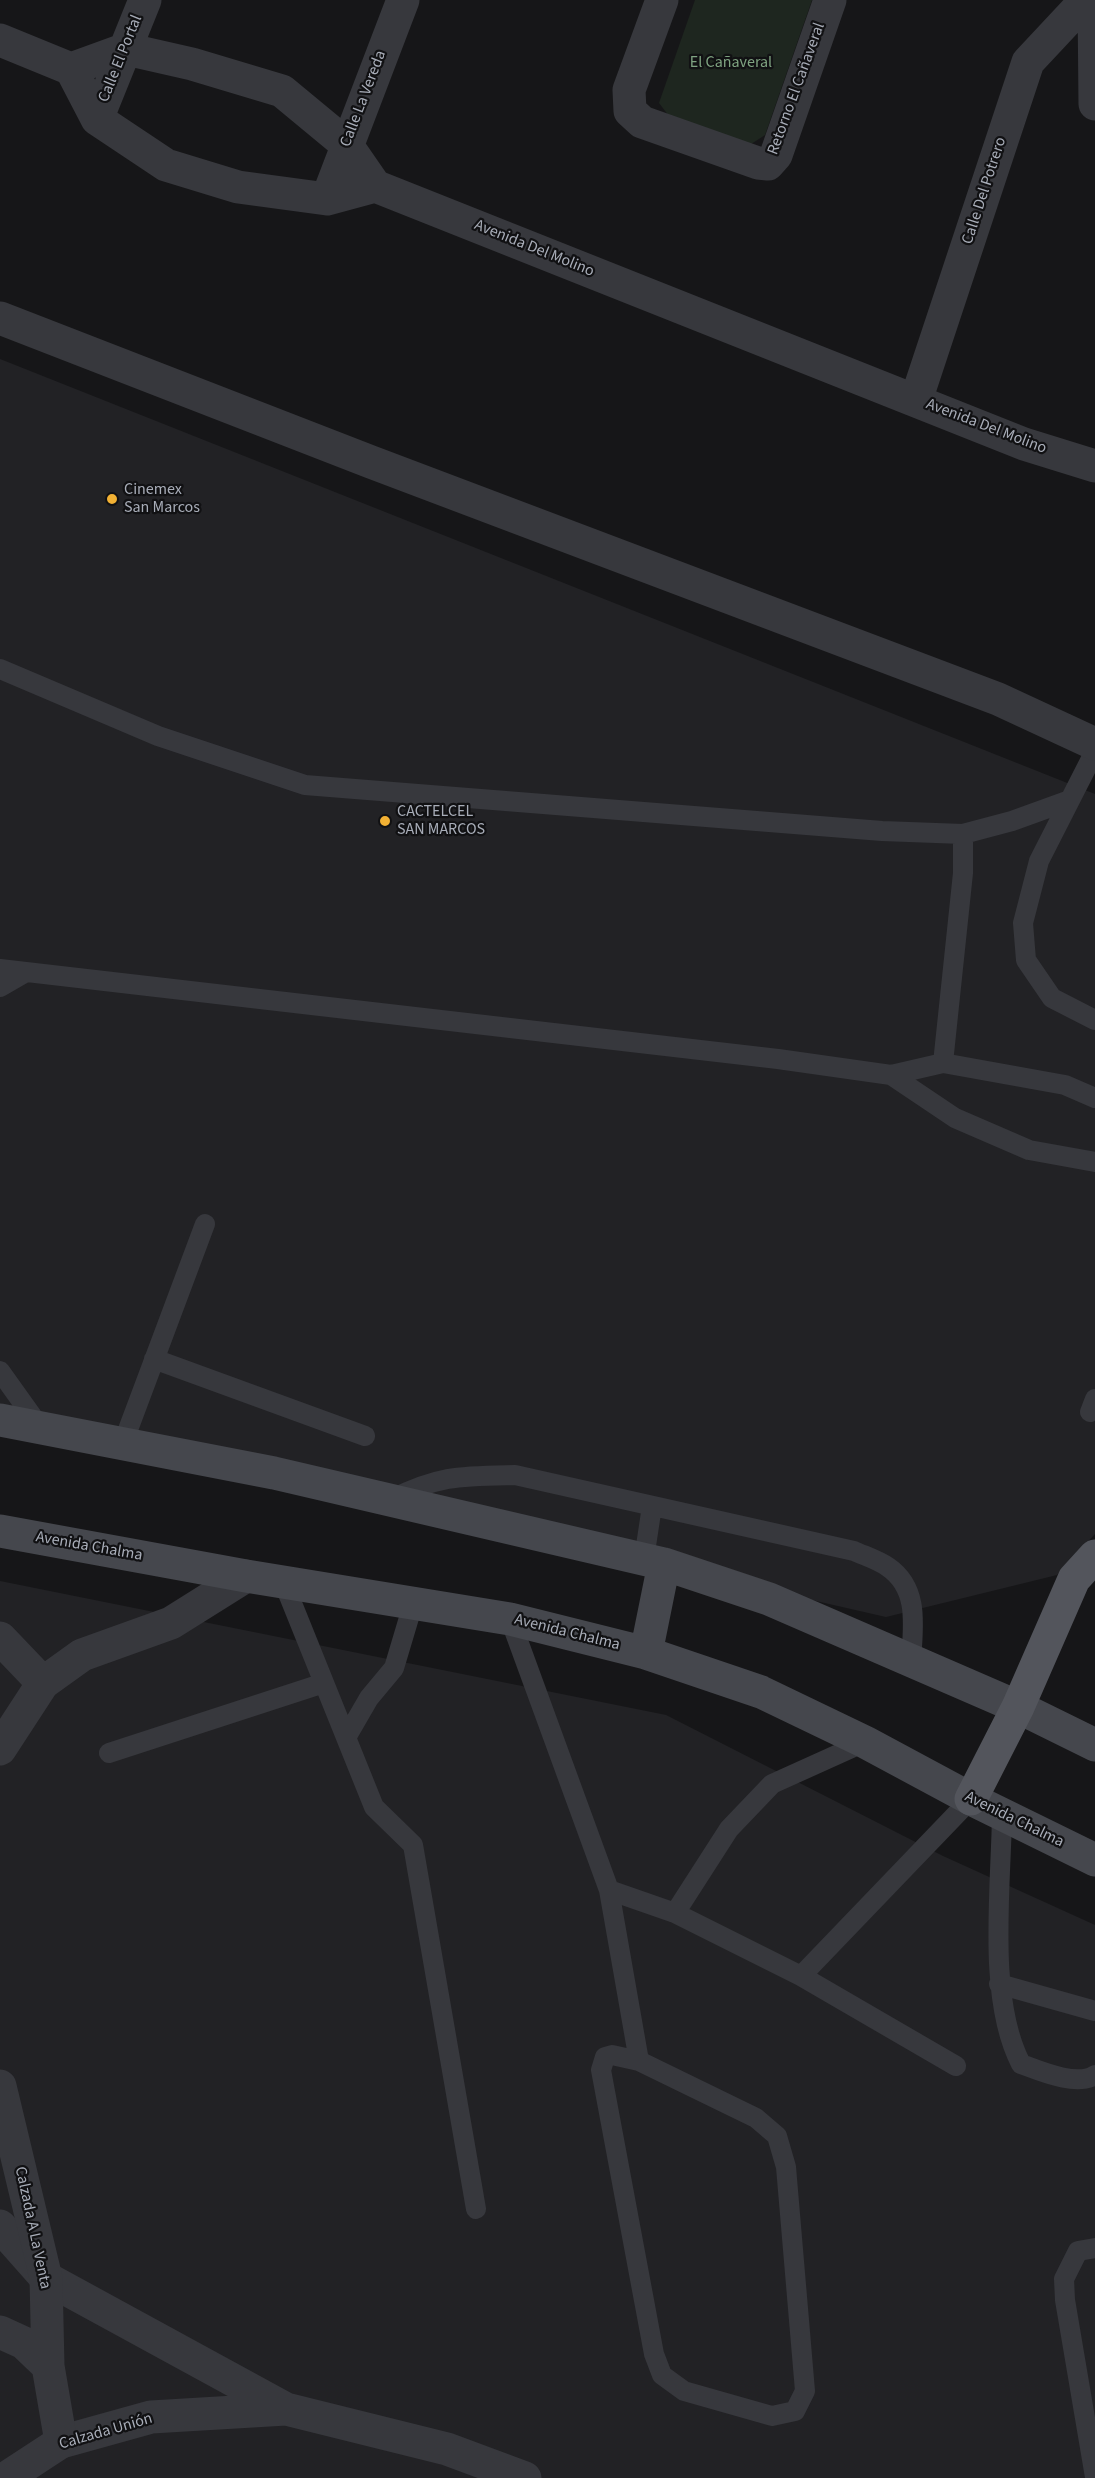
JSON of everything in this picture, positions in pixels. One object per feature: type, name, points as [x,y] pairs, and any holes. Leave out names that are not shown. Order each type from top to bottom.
[{"type":"main road","points":[[0,1420],[273,1473],[654,1562],[769,1599],[1018,1707],[1095,1745]]},
{"type":"main road","name":"Avenida Chalma","points":[[0,1531],[246,1576],[510,1618],[646,1653],[761,1692],[865,1742],[1002,1815],[1095,1860]]},
{"type":"main road","points":[[971,1799],[1018,1707],[1074,1579],[1095,1556]]},
{"type":"main road","points":[[646,1653],[654,1562]]},
{"type":"street","name":"Calle El Portal","points":[[98,118],[144,0]]},
{"type":"street","name":"Calle La Vereda","points":[[327,200],[346,144],[403,0]]},
{"type":"street","name":"Retorno El Cañaveral","points":[[662,0],[629,90],[630,111],[642,122],[758,163],[768,164],[776,155],[830,0]]},
{"type":"street","name":"Calle Del Potrero","points":[[916,400],[1028,62],[1086,0]]},
{"type":"street","points":[[1094,0],[1095,104]]},
{"type":"street","points":[[0,40],[71,69],[98,118],[166,165],[238,187],[327,200],[375,186],[346,144],[282,91],[192,64],[126,49],[71,69]]},
{"type":"street","name":"Avenida Del Molino","points":[[375,186],[1024,444],[1095,466]]},
{"type":"street","points":[[0,318],[371,462],[987,695],[1095,744]]},
{"type":"street","points":[[0,1749],[44,1683],[82,1655],[171,1623],[246,1576]]},
{"type":"street","points":[[0,1638],[44,1683]]},
{"type":"street","name":"Calzada A La Venta","points":[[0,2086],[46,2278],[48,2366],[61,2442]]},
{"type":"street","name":"Calzada Unión","points":[[0,2226],[46,2278],[286,2409],[447,2449],[525,2478]]},
{"type":"street","points":[[0,2332],[24,2343],[48,2366]]},
{"type":"street","name":"Calzada Unión","points":[[6,2478],[61,2442],[152,2417],[286,2409]]},
{"type":"lane","points":[[0,669],[158,736],[305,786],[882,831],[963,834],[1012,821],[1070,800]]},
{"type":"lane","points":[[1095,751],[1039,861],[1023,923],[1026,960],[1052,998],[1095,1020]]},
{"type":"lane","points":[[943,1063],[963,873],[963,834]]},
{"type":"lane","points":[[0,969],[767,1058],[891,1075],[943,1063],[1065,1085],[1095,1098]]},
{"type":"lane","points":[[0,987],[26,972]]},
{"type":"lane","points":[[891,1075],[955,1118],[1018,1145],[1095,1162]]},
{"type":"lane","points":[[123,1443],[205,1224]]},
{"type":"lane","points":[[154,1359],[365,1436]]},
{"type":"lane","points":[[0,1371],[40,1427]]},
{"type":"lane","points":[[390,1500],[423,1484],[459,1476],[515,1475],[854,1551],[888,1567],[908,1588],[914,1613],[911,1660]]},
{"type":"lane","points":[[652,1506],[654,1562]]},
{"type":"lane","points":[[283,1581],[374,1808],[413,1845],[476,2209]]},
{"type":"lane","points":[[347,1736],[369,1698],[394,1668],[414,1601]]},
{"type":"lane","points":[[510,1618],[609,1890],[639,2061]]},
{"type":"lane","points":[[109,1753],[324,1683]]},
{"type":"lane","points":[[675,1913],[729,1829],[772,1784],[865,1742]]},
{"type":"lane","points":[[801,1976],[971,1799]]},
{"type":"lane","points":[[1002,1815],[999,1984],[1014,2050],[1021,2064],[1074,2079],[1089,2079],[1095,2075]]},
{"type":"lane","points":[[609,1890],[675,1913],[801,1976],[956,2066]]},
{"type":"lane","points":[[999,1984],[1095,2012]]},
{"type":"lane","points":[[612,2055],[639,2061],[756,2118],[777,2136],[786,2167],[805,2391],[795,2411],[772,2416],[684,2391],[663,2375],[654,2354],[601,2070],[605,2057],[612,2055]]},
{"type":"lane","points":[[1095,2248],[1078,2251],[1064,2279],[1065,2300],[1095,2477]]},
{"type":"shaded area","points":[[0,359],[1095,794],[1095,1534],[1057,1575],[886,1617],[0,1414]]},
{"type":"shaded area","points":[[0,1581],[666,1715],[943,1856],[1095,1925],[1095,2478],[0,2478]]},
{"type":"green space","name":"El Cañaveral","points":[[695,0],[812,0],[765,135],[748,146],[669,116],[659,103]]},
{"type":"place","name":"Cinemex San Marcos","points":[[112,499]]},
{"type":"place","name":"CACTELCEL SAN MARCOS","points":[[385,821]]}]
